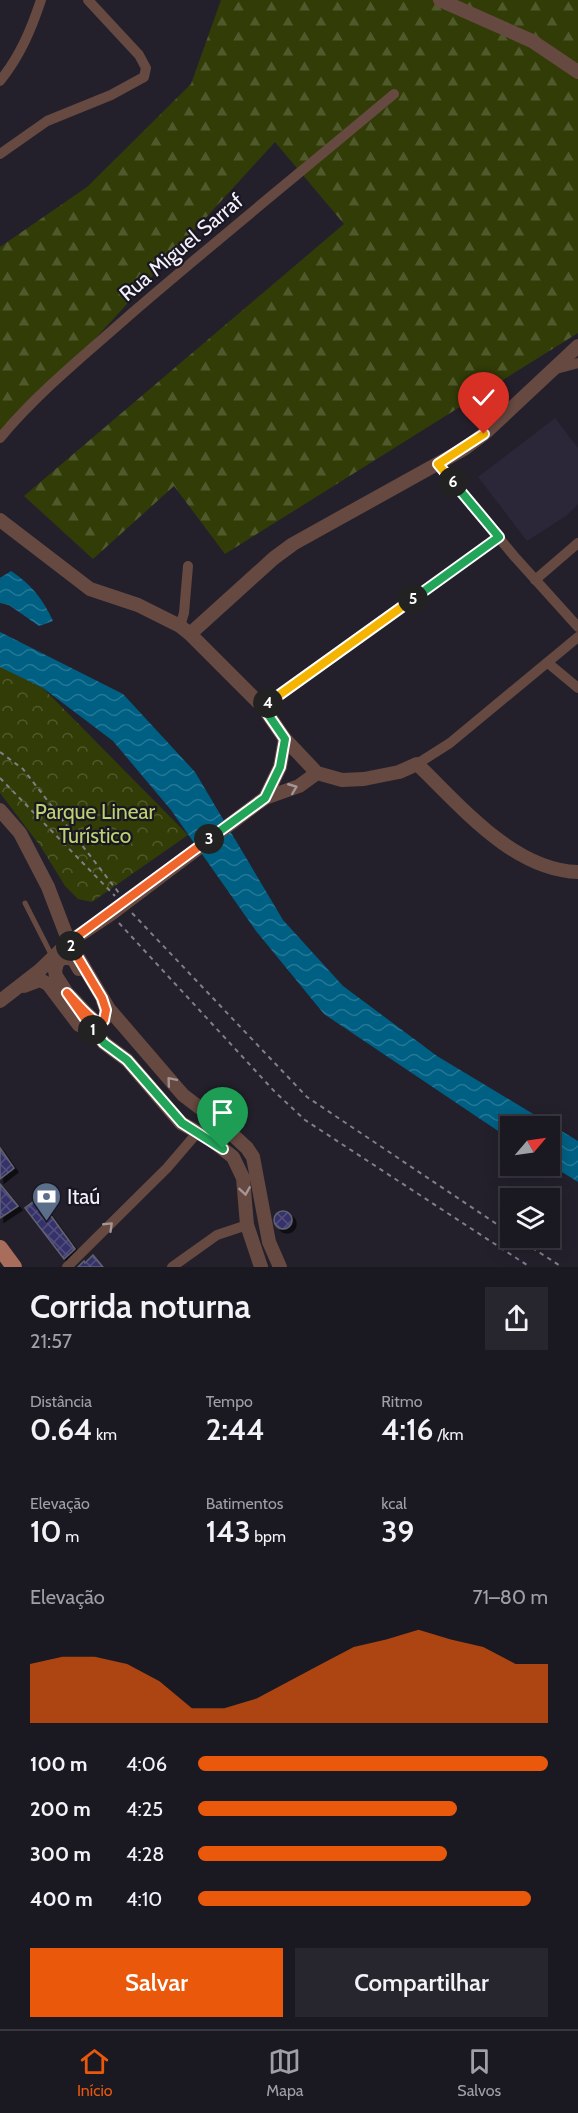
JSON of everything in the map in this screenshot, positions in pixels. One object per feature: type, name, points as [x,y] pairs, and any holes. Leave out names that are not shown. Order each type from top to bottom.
[{"type":"main road","points":[[0,1248],[14,1267]]},
{"type":"street","points":[[0,81],[19,56],[30,34],[40,0]]},
{"type":"street","points":[[0,154],[47,121],[111,95],[144,77],[146,68],[139,55],[88,0]]},
{"type":"street","points":[[440,0],[532,41],[578,72]]},
{"type":"street","name":"Rua Miguel Sarraf","points":[[0,438],[47,389],[106,336],[393,94]]},
{"type":"street","points":[[185,630],[293,544],[438,464],[484,434],[578,346]]},
{"type":"street","points":[[555,369],[578,363]]},
{"type":"street","points":[[438,464],[535,580],[578,627]]},
{"type":"street","points":[[0,519],[90,589],[138,605],[185,630],[263,707],[285,739],[317,773],[342,780],[363,779],[399,772],[417,764],[450,742],[578,637]]},
{"type":"street","points":[[263,707],[499,537]]},
{"type":"street","points":[[535,580],[578,543]]},
{"type":"street","points":[[185,630],[188,566]]},
{"type":"street","points":[[548,663],[578,688]]},
{"type":"street","points":[[262,800],[280,767],[285,739]]},
{"type":"street","points":[[417,764],[496,837],[517,853],[541,866],[578,872]]},
{"type":"street","points":[[0,1001],[69,942],[111,914],[262,800],[299,786],[317,773]]},
{"type":"street","points":[[0,810],[20,833],[48,888],[69,942],[102,998],[106,1010],[104,1020],[97,1022],[91,1019],[67,993]]},
{"type":"street","points":[[104,1043],[67,993],[55,970],[62,958],[74,960],[89,985],[183,1095],[239,1140],[253,1157],[269,1242],[279,1267]]},
{"type":"street","points":[[16,989],[40,980],[48,984],[79,1025],[127,1060],[182,1123],[233,1157],[243,1178],[247,1224],[261,1267]]},
{"type":"street","points":[[67,1267],[146,1189],[197,1133]]},
{"type":"street","points":[[172,1267],[217,1235],[247,1224]]},
{"type":"lane","points":[[25,903],[52,957]]},
{"type":"path","points":[[0,752],[23,769],[124,903]]},
{"type":"path","points":[[0,778],[124,903],[307,1097],[500,1226]]},
{"type":"path","points":[[111,914],[275,1092],[305,1120],[530,1267]]},
{"type":"path","points":[[533,1248],[562,1267]]},
{"type":"shaded area","points":[[555,418],[578,448],[578,504],[566,516],[527,541],[478,477]]},
{"type":"green space","points":[[221,0],[578,0],[578,333],[225,554],[174,486],[93,559],[24,496],[344,224],[275,142],[0,443],[0,247],[87,187],[191,84]]},
{"type":"green space","name":"Parque Linear Turístico","points":[[0,666],[43,688],[188,835],[92,902],[78,899],[65,886],[41,847],[0,793]]},
{"type":"water","points":[[11,571],[36,593],[53,621],[39,626],[9,605],[0,603],[0,578]]},
{"type":"water","points":[[0,632],[123,694],[195,772],[283,920],[343,986],[437,1056],[537,1116],[500,1116],[500,1132],[324,1014],[256,931],[171,810],[113,741],[43,688],[0,667]]},
{"type":"water","points":[[560,1130],[578,1141],[578,1182],[560,1171]]},
{"type":"building","points":[[0,1148],[14,1168],[0,1179]]},
{"type":"building","points":[[0,1184],[18,1206],[0,1218]]},
{"type":"building","name":"Itaú","points":[[38,1198],[75,1249],[64,1259],[25,1208]]},
{"type":"building","points":[[283,1211],[289,1214],[292,1220],[289,1226],[283,1229],[277,1226],[274,1220],[277,1214]]},
{"type":"building","points":[[93,1255],[103,1267],[78,1267],[84,1261],[85,1263]]},
{"type":"place","name":"Itaú","points":[[46,1222]]},
{"type":"route","points":[[223,1149],[182,1123],[127,1060],[104,1043],[89,1024],[67,993],[91,1019],[97,1022],[104,1020],[106,1010],[102,998],[69,942],[111,914],[265,798],[280,767],[285,739],[263,707],[499,537],[438,464],[484,434]]}]
